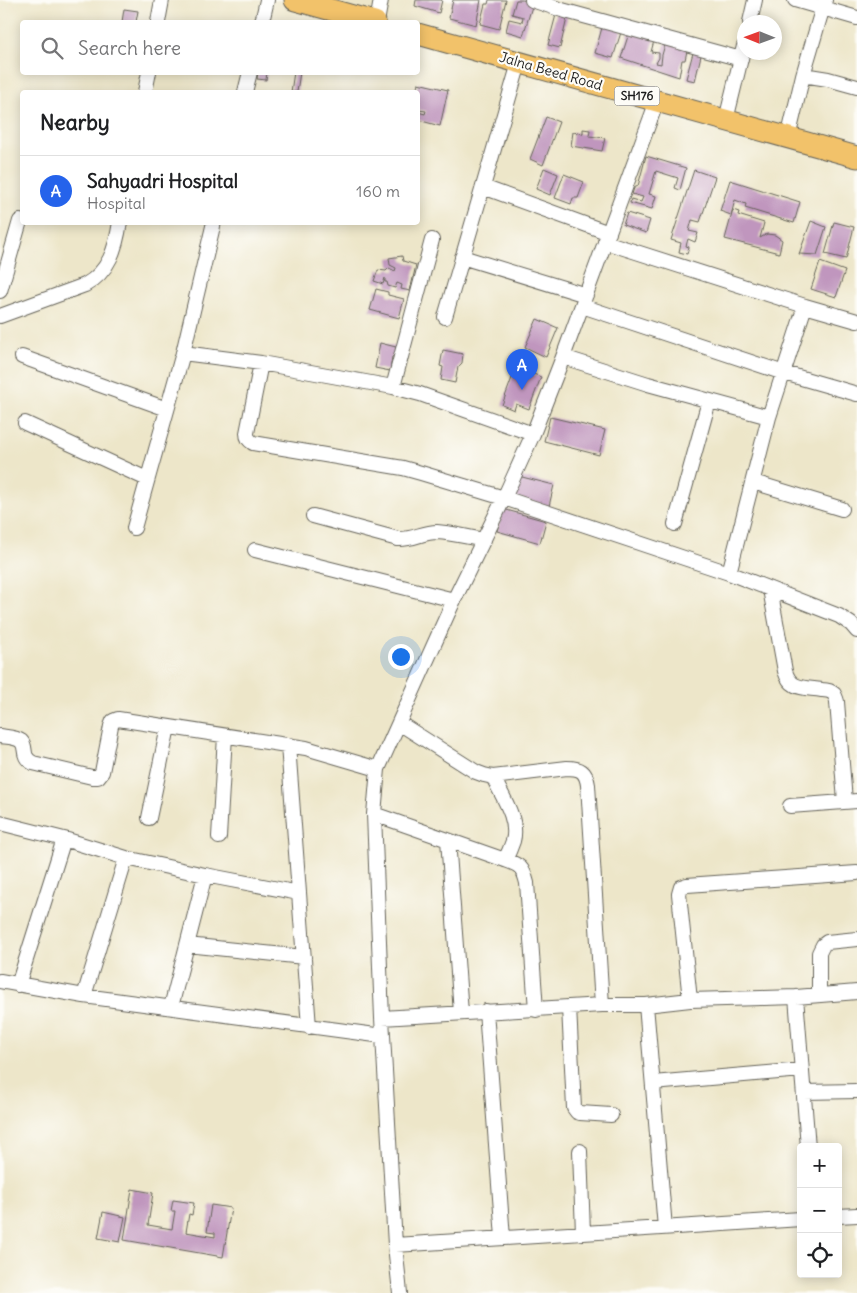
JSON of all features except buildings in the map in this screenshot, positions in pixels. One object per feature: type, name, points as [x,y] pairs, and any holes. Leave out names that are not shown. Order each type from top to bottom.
[{"type":"main road","points":[[295,0],[369,20]]},
{"type":"main road","name":"Jalna Beed Road","points":[[420,35],[857,157]]},
{"type":"street","points":[[158,20],[162,0]]},
{"type":"street","points":[[262,20],[267,0]]},
{"type":"street","points":[[377,20],[382,0]]},
{"type":"street","points":[[532,0],[563,5],[737,50]]},
{"type":"street","points":[[752,15],[755,0]]},
{"type":"street","points":[[794,0],[824,4],[857,18]]},
{"type":"street","points":[[788,138],[824,4]]},
{"type":"street","points":[[726,120],[741,60]]},
{"type":"street","points":[[445,316],[519,63]]},
{"type":"street","points":[[804,74],[857,87]]},
{"type":"street","points":[[145,90],[148,75]]},
{"type":"street","points":[[246,90],[249,75]]},
{"type":"street","points":[[400,1293],[395,1246],[382,1018],[374,814],[378,769],[454,600],[533,434],[657,101]]},
{"type":"street","points":[[482,187],[607,238],[805,306],[857,321]]},
{"type":"street","points":[[0,291],[20,221]]},
{"type":"street","points":[[0,316],[92,282],[108,263],[118,238],[120,225]]},
{"type":"street","points":[[134,528],[183,353],[213,225]]},
{"type":"street","points":[[393,386],[432,240]]},
{"type":"street","points":[[462,257],[784,373],[857,394]]},
{"type":"street","points":[[729,572],[769,417],[805,306]]},
{"type":"street","points":[[183,353],[261,363],[393,386],[533,434]]},
{"type":"street","points":[[22,357],[167,409]]},
{"type":"street","points":[[563,357],[648,384],[769,417]]},
{"type":"street","points":[[261,363],[247,433],[249,441],[253,443],[403,468],[504,498],[729,572],[839,616],[857,631]]},
{"type":"street","points":[[675,524],[709,401]]},
{"type":"street","points":[[25,423],[147,479]]},
{"type":"street","points":[[753,482],[842,509]]},
{"type":"street","points":[[313,516],[398,539],[437,532],[484,540]]},
{"type":"street","points":[[255,550],[454,600]]},
{"type":"street","points":[[770,589],[785,671],[789,681],[796,686],[831,692],[836,696],[851,801],[790,806]]},
{"type":"street","points":[[0,736],[20,740],[26,757],[33,763],[95,778],[100,775],[103,768],[113,721],[121,719],[306,748],[378,769]]},
{"type":"street","points":[[399,723],[476,772],[493,777],[567,768],[580,770],[587,777],[602,1005]]},
{"type":"street","points":[[149,818],[168,727]]},
{"type":"street","points":[[219,837],[225,736]]},
{"type":"street","points":[[288,745],[309,1027]]},
{"type":"street","points":[[493,777],[513,818],[513,841],[505,860]]},
{"type":"street","points":[[374,814],[520,866],[527,883],[536,1010]]},
{"type":"street","points":[[0,823],[64,839],[126,858],[299,893]]},
{"type":"street","points":[[18,985],[64,839]]},
{"type":"street","points":[[448,840],[460,1013]]},
{"type":"street","points":[[84,996],[126,858]]},
{"type":"street","points":[[690,1000],[679,894],[681,887],[687,884],[857,873]]},
{"type":"street","points":[[171,1007],[205,875]]},
{"type":"street","points":[[819,995],[819,953],[822,945],[827,942],[857,939]]},
{"type":"street","points":[[187,945],[304,957]]},
{"type":"street","points":[[0,981],[84,996],[383,1036]]},
{"type":"street","points":[[382,1018],[602,1005],[646,1005],[690,1000],[796,997],[857,992]]},
{"type":"street","points":[[796,997],[808,1143]]},
{"type":"street","points":[[646,1005],[665,1228]]},
{"type":"street","points":[[569,1008],[574,1108],[580,1113],[611,1115]]},
{"type":"street","points":[[486,1012],[503,1238]]},
{"type":"street","points":[[653,1083],[802,1070]]},
{"type":"street","points":[[804,1092],[857,1091]]},
{"type":"street","points":[[580,1150],[583,1233]]},
{"type":"street","points":[[842,1216],[857,1215]]},
{"type":"street","points":[[395,1246],[797,1219]]},
{"type":"place","name":"Sahyadri Hospital","points":[[522,390]]}]
